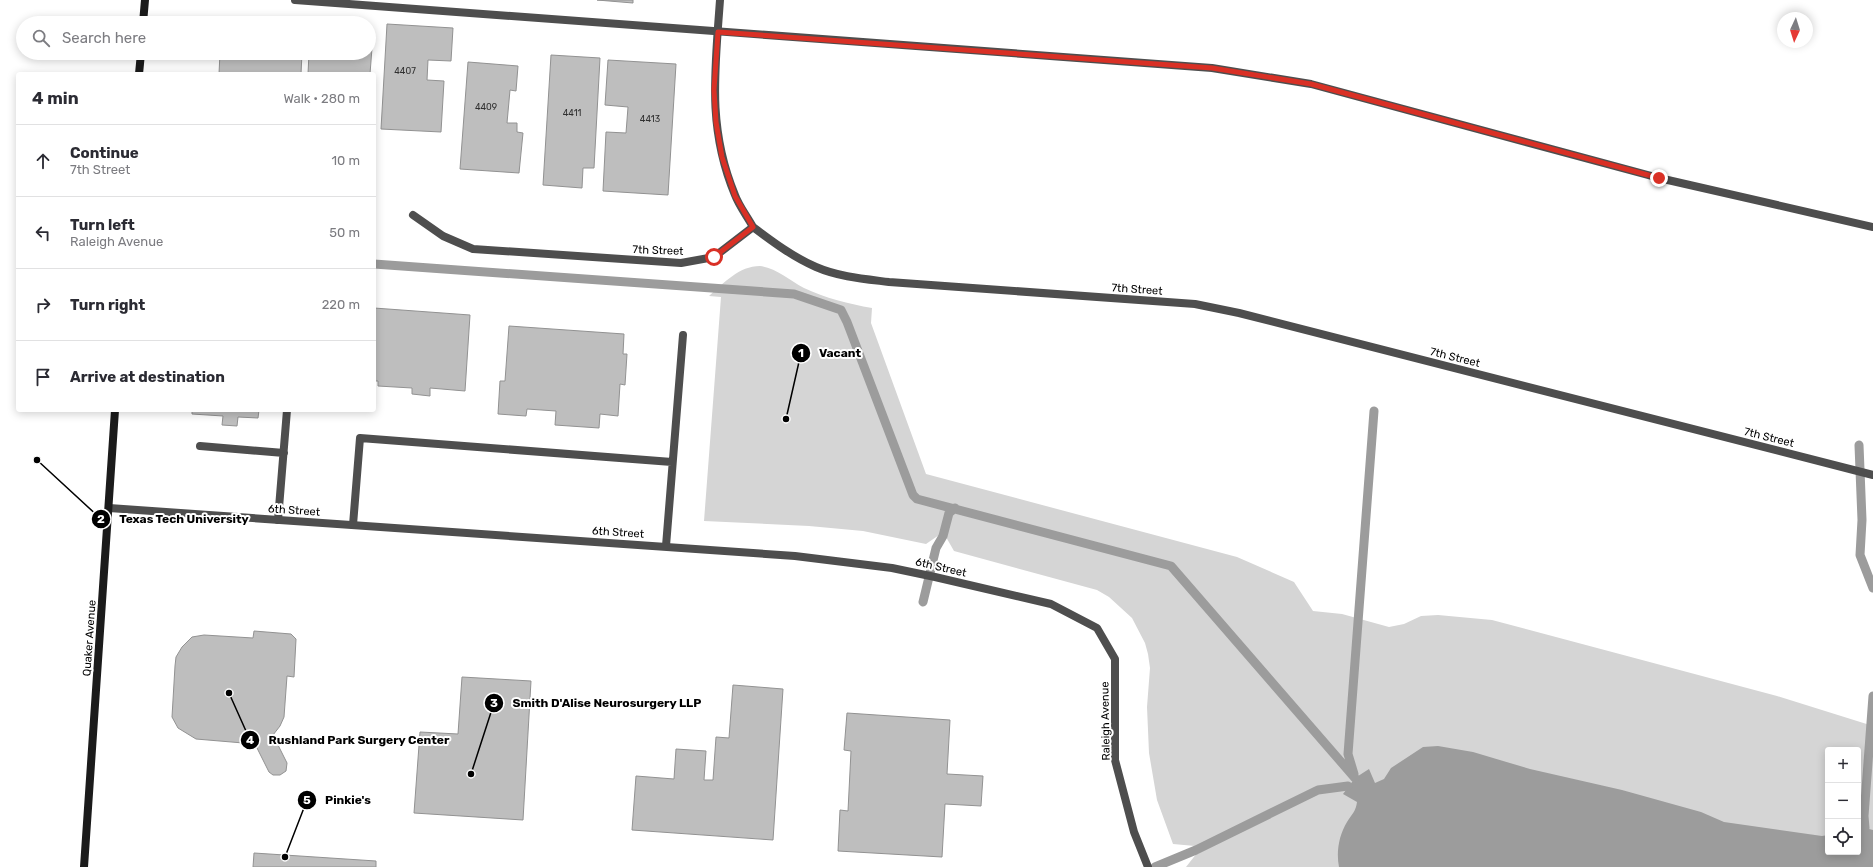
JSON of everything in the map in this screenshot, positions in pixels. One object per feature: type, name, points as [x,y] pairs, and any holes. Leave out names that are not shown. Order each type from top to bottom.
[{"type":"main road","points":[[144,16],[145,0]]},
{"type":"main road","points":[[139,72],[140,60]]},
{"type":"main road","name":"Quaker Avenue","points":[[84,867],[115,412]]},
{"type":"street","points":[[295,0],[1212,68],[1311,84],[1659,178],[1873,226]]},
{"type":"street","points":[[720,0],[714,90],[716,122],[722,157],[735,196],[753,227]]},
{"type":"street","name":"7th Street","points":[[413,215],[443,236],[473,249],[681,263],[714,257],[753,227],[784,250],[816,267],[851,277],[889,282],[1195,304],[1239,312],[1873,475]]},
{"type":"street","points":[[666,546],[683,335]]},
{"type":"street","points":[[278,520],[287,412]]},
{"type":"street","points":[[353,525],[360,438],[672,462]]},
{"type":"street","points":[[200,446],[284,453]]},
{"type":"street","name":"6th Street","points":[[109,508],[666,546],[846,561],[892,568],[935,577],[1051,604],[1097,628],[1106,644]]},
{"type":"street","name":"Raleigh Avenue","points":[[1106,644],[1115,659],[1115,760],[1134,832],[1148,867]]},
{"type":"shaded area","points":[[760,266],[766,267],[820,295],[846,303],[872,308],[871,323],[926,474],[1237,557],[1294,582],[1313,611],[1342,614],[1389,627],[1404,624],[1421,616],[1438,615],[1492,620],[1777,696],[1873,726],[1873,867],[1186,867],[1197,853],[1195,846],[1173,844],[1157,800],[1149,753],[1147,707],[1150,668],[1145,643],[1132,618],[1109,597],[1097,590],[954,551],[946,537],[939,535],[926,544],[863,531],[809,526],[704,521],[721,297],[709,296],[732,276],[745,269]]},
{"type":"shaded area","points":[[1438,746],[1473,752],[1530,769],[1622,790],[1701,812],[1724,822],[1825,836],[1825,855],[1861,855],[1861,829],[1873,830],[1873,867],[1339,867],[1338,850],[1340,838],[1344,827],[1355,810],[1357,802],[1343,794],[1355,778],[1369,769],[1375,783],[1384,779],[1391,768],[1423,747]]},
{"type":"building","points":[[597,0],[633,0],[633,3]]},
{"type":"building","points":[[387,24],[453,28],[451,61],[428,60],[427,80],[444,81],[441,132],[381,129]]},
{"type":"building","points":[[551,55],[600,58],[594,168],[583,168],[582,188],[543,185]]},
{"type":"building","points":[[220,60],[302,60],[301,72],[219,72]]},
{"type":"building","points":[[309,60],[371,60],[370,72],[308,72]]},
{"type":"building","points":[[608,60],[676,64],[668,195],[603,191],[606,132],[626,133],[628,107],[605,105]]},
{"type":"building","points":[[468,62],[518,66],[516,91],[510,90],[507,123],[517,123],[517,132],[523,133],[519,173],[460,169]]},
{"type":"building","points":[[376,308],[470,315],[465,391],[430,388],[430,396],[412,394],[412,388],[378,386],[378,381],[376,381]]},
{"type":"building","points":[[509,326],[624,334],[623,354],[627,354],[625,385],[620,384],[618,416],[600,414],[599,428],[555,425],[556,411],[527,409],[526,416],[498,414],[500,381],[505,381]]},
{"type":"building","points":[[192,412],[259,412],[258,418],[238,417],[237,426],[222,425],[223,416],[192,414]]},
{"type":"building","points":[[254,631],[291,634],[296,639],[294,677],[287,676],[284,717],[280,726],[273,735],[287,763],[286,771],[280,775],[273,775],[269,772],[255,744],[196,739],[178,728],[172,717],[176,657],[182,647],[192,637],[204,635],[253,638]]},
{"type":"building","points":[[462,677],[531,681],[523,820],[414,813],[420,732],[458,734]]},
{"type":"building","points":[[733,685],[783,689],[773,840],[632,830],[636,776],[674,779],[676,749],[706,751],[704,780],[713,780],[716,737],[729,738]]},
{"type":"building","points":[[847,713],[950,720],[947,774],[983,776],[981,806],[945,804],[942,857],[838,851],[840,810],[848,811],[851,751],[844,750]]},
{"type":"building","points":[[254,853],[376,861],[376,867],[253,867]]},
{"type":"waterway","points":[[376,264],[794,294],[841,310],[847,322],[913,495],[917,499],[1171,566],[1355,778]]},
{"type":"waterway","points":[[1354,774],[1348,754],[1374,411]]},
{"type":"waterway","points":[[1859,445],[1862,520],[1860,555],[1873,588]]},
{"type":"waterway","points":[[923,602],[936,548],[943,536],[949,513],[955,508]]},
{"type":"waterway","points":[[1865,828],[1864,816],[1873,696]]},
{"type":"waterway","points":[[1155,867],[1196,850],[1318,790],[1348,786]]},
{"type":"place","name":"Vacant","points":[[786,419]]},
{"type":"place","name":"Texas Tech University","points":[[37,460]]},
{"type":"place","name":"Rushland Park Surgery Center","points":[[229,693]]},
{"type":"place","name":"Smith D'Alise Neurosurgery LLP","points":[[471,774]]},
{"type":"place","name":"Pinkie's","points":[[285,857]]},
{"type":"route","points":[[714,257],[753,227],[735,196],[722,157],[716,122],[714,90],[718,32],[1212,68],[1311,84],[1659,178]]}]
